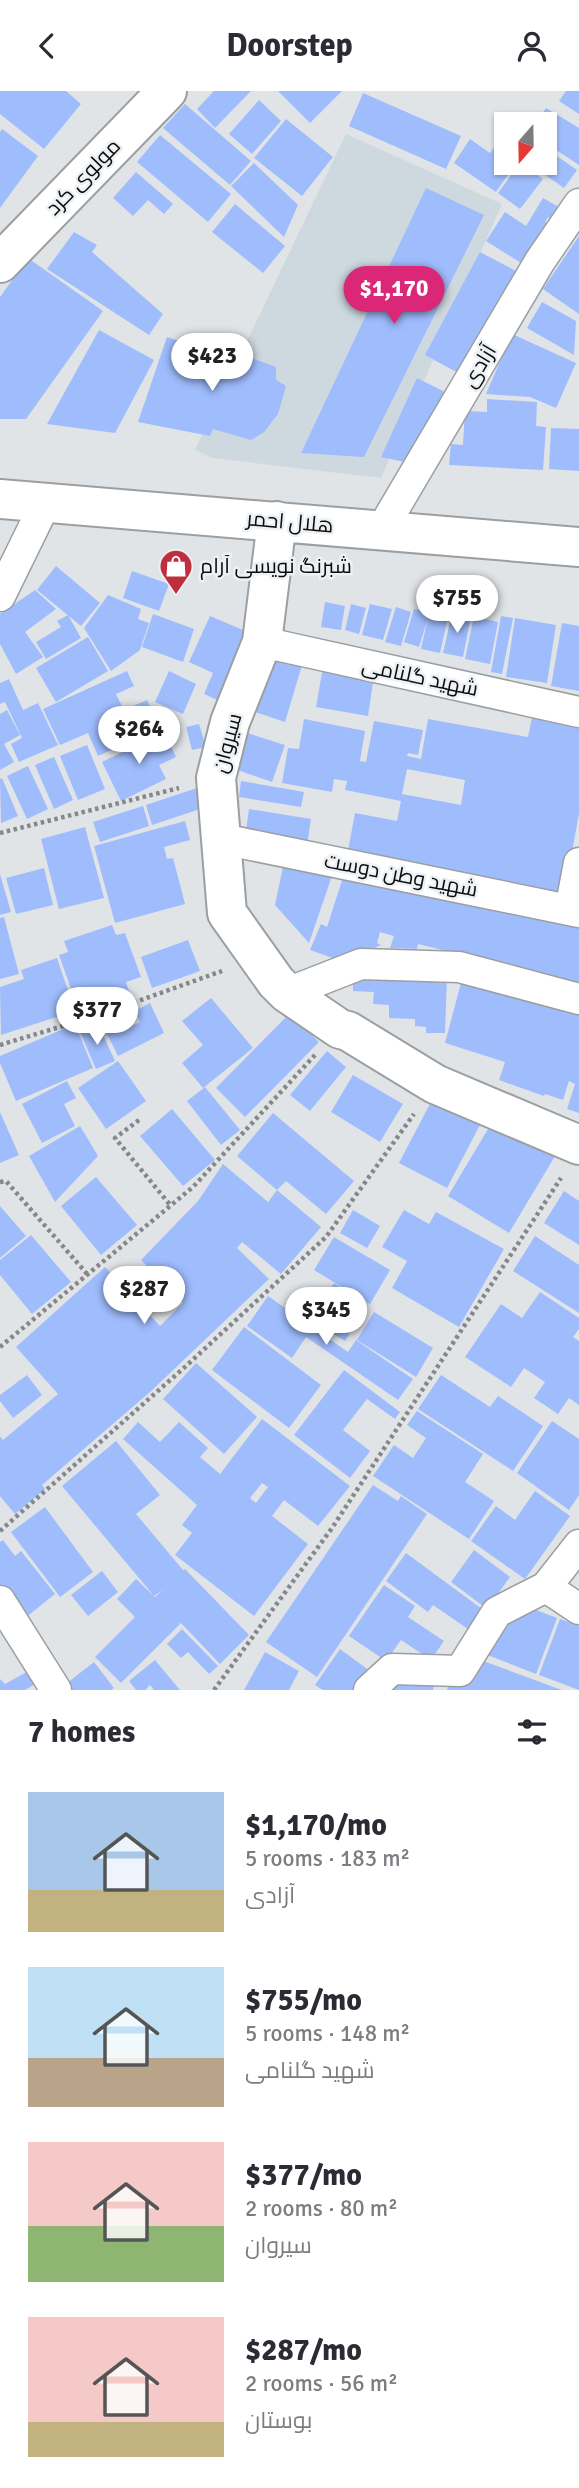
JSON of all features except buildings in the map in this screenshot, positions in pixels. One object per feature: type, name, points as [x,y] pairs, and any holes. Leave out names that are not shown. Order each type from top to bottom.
[{"type":"street","name":"مولوی کرد","points":[[0,263],[167,91]]},
{"type":"street","name":"آزادی","points":[[382,529],[540,261],[576,215]]},
{"type":"street","name":"هلال احمر","points":[[0,499],[579,547]]},
{"type":"street","points":[[0,596],[46,502]]},
{"type":"street","name":"سیروان","points":[[277,521],[262,642],[230,722],[216,778],[227,913],[286,993],[340,1029],[348,1031],[435,1084],[572,1159]]},
{"type":"street","name":"شهید گلنامی","points":[[262,642],[579,712]]},
{"type":"street","name":"شهید وطن دوست","points":[[222,839],[575,911]]},
{"type":"street","points":[[575,911],[579,863]]},
{"type":"street","points":[[286,993],[361,964],[459,967],[579,999]]},
{"type":"street","points":[[369,1690],[392,1669],[460,1671],[497,1612],[545,1587],[579,1545]]},
{"type":"street","points":[[545,1587],[579,1609]]},
{"type":"street","points":[[0,1601],[56,1690]]},
{"type":"path","points":[[0,833],[216,778]]},
{"type":"path","points":[[0,1045],[99,1015],[259,958]]},
{"type":"path","points":[[0,1347],[193,1187],[340,1029]]},
{"type":"path","points":[[0,1531],[326,1237],[435,1084]]},
{"type":"path","points":[[139,1120],[116,1138],[171,1206]]},
{"type":"path","points":[[214,1690],[332,1528],[572,1159]]},
{"type":"path","points":[[0,1182],[6,1181],[88,1275]]},
{"type":"shaded area","points":[[346,134],[502,204],[381,478],[213,458],[195,450]]},
{"type":"place","name":"شبرنگ نویسی آرام","points":[[176,596]]}]
